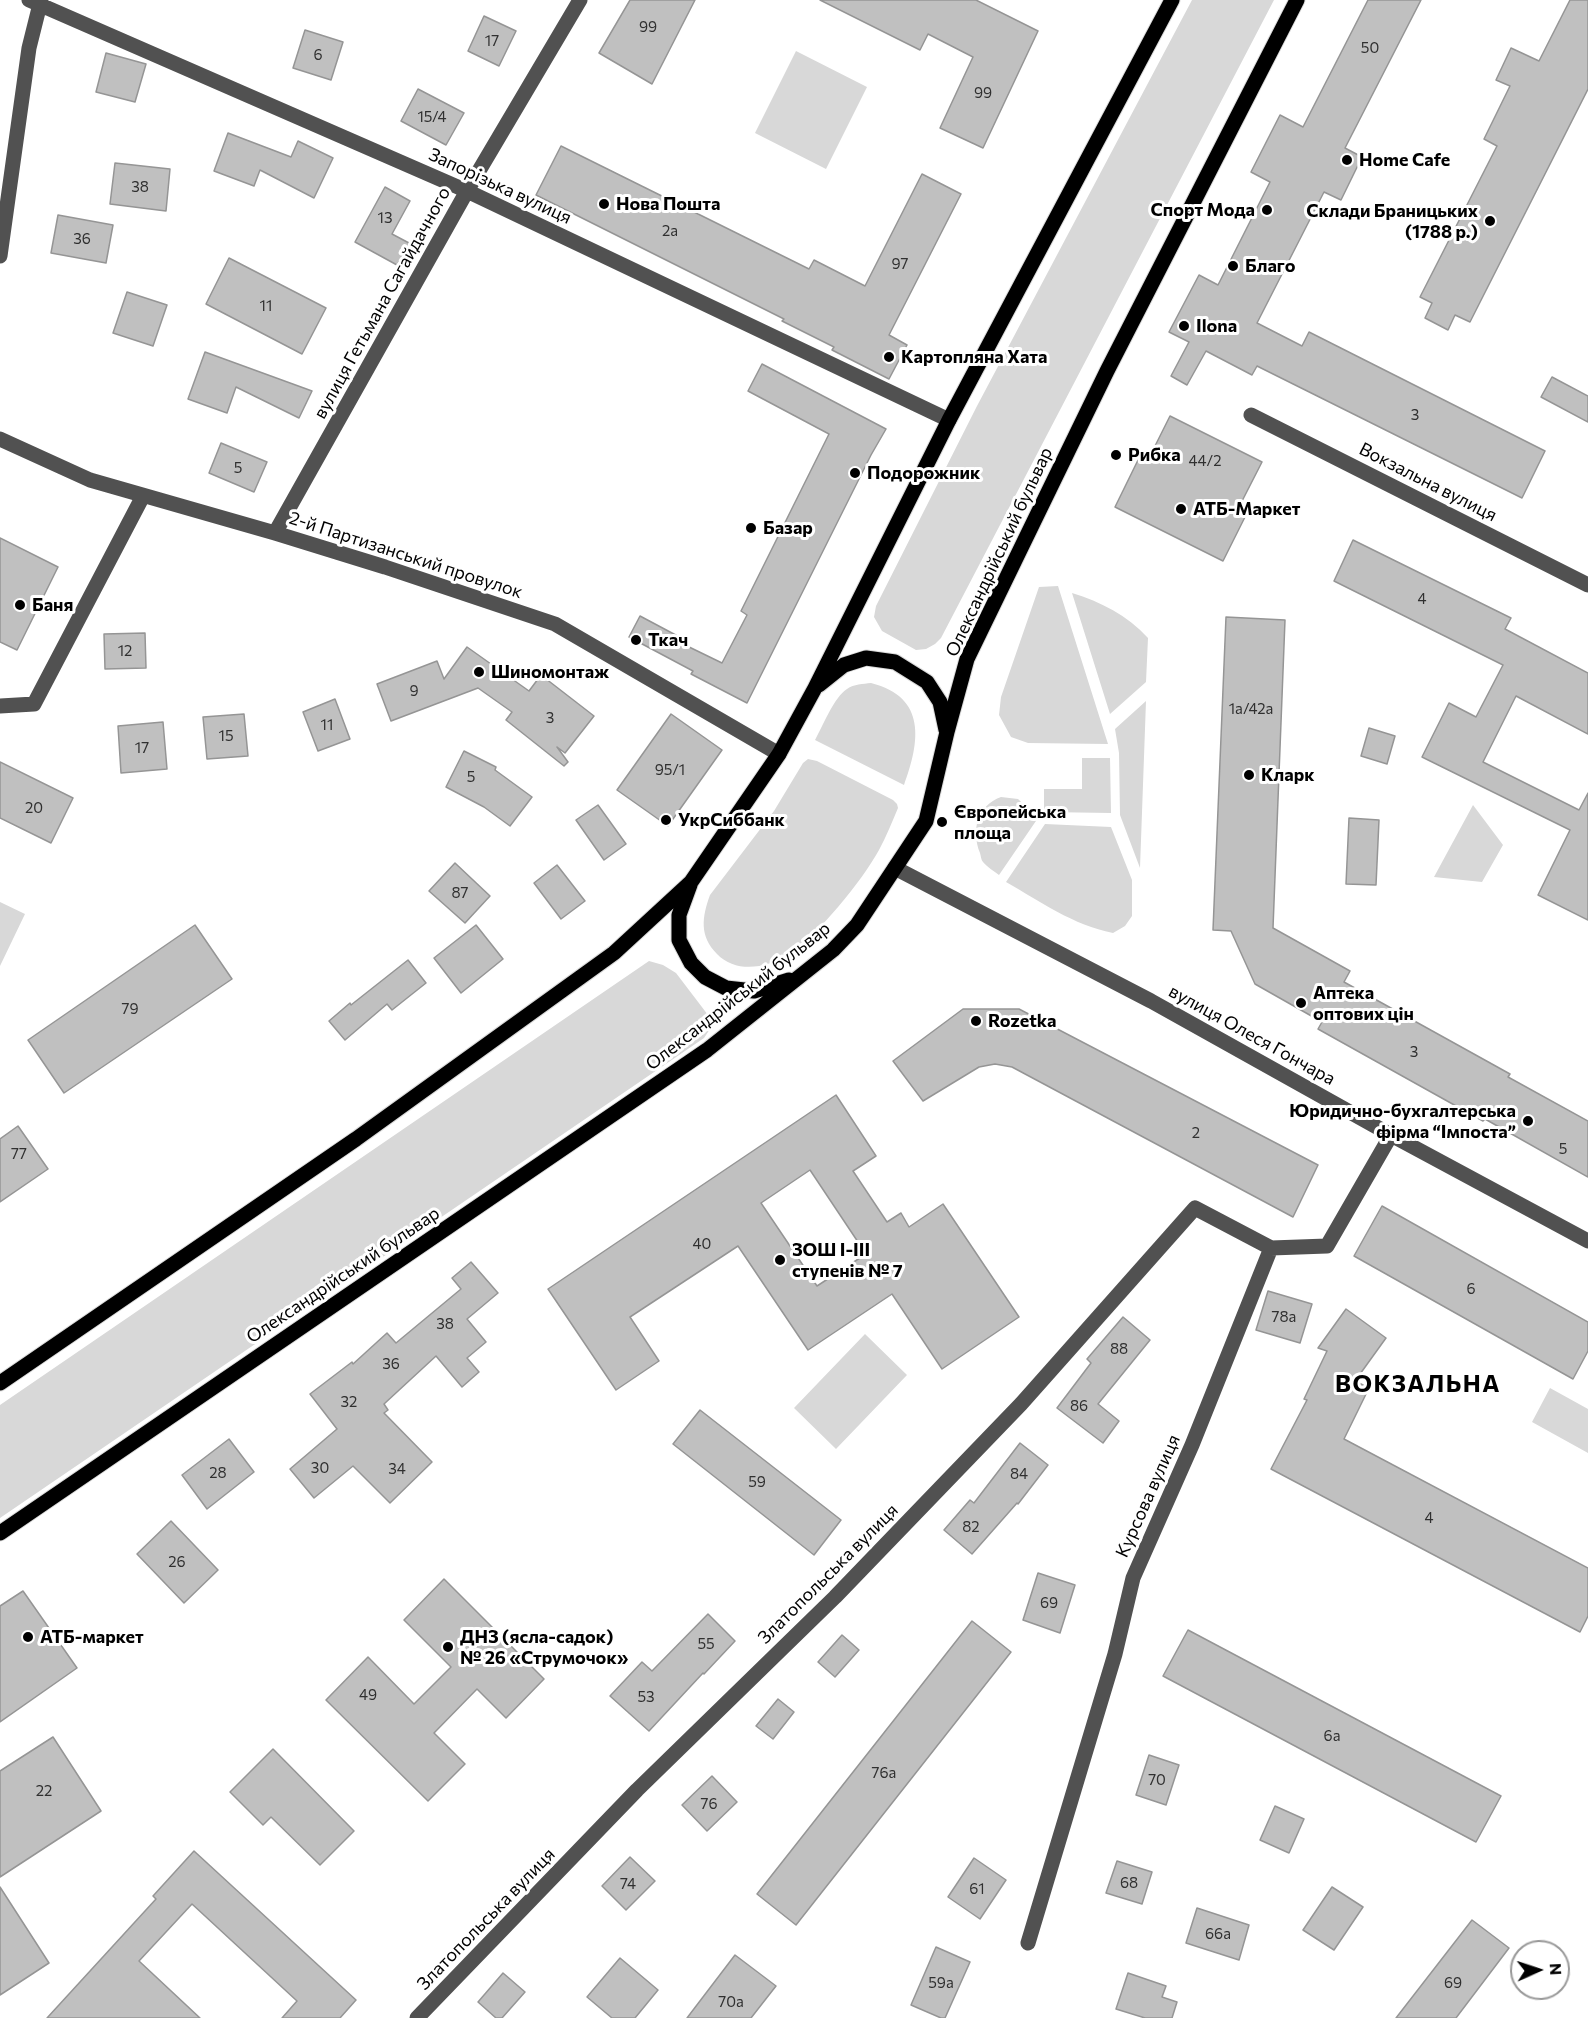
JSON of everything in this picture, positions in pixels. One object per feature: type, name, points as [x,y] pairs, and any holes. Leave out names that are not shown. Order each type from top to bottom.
[{"type":"main road","points":[[0,1383],[356,1139],[614,953],[691,882],[779,754],[815,688],[949,420],[1172,0]]},
{"type":"main road","name":"Олександрійський бульвар","points":[[0,1533],[700,1055],[833,950],[857,925],[926,821],[947,732],[968,659],[1107,370],[1297,0]]},
{"type":"main road","points":[[815,688],[844,664],[866,658],[895,662],[927,682],[940,702],[947,732]]},
{"type":"main road","points":[[691,882],[679,915],[679,940],[691,963],[705,977],[726,988],[754,992],[798,977]]},
{"type":"street","name":"вулиця Гетьмана Сагайдачного","points":[[275,533],[468,191],[580,0]]},
{"type":"street","name":"Запорізька вулиця","points":[[36,1],[468,191],[949,420]]},
{"type":"street","points":[[0,256],[36,1]]},
{"type":"street","name":"Вокзальна вулиця","points":[[1251,415],[1588,585]]},
{"type":"street","name":"2-й Партизанський провулок","points":[[0,439],[90,480],[385,567],[555,624],[779,754]]},
{"type":"street","points":[[0,706],[34,704],[143,496]]},
{"type":"street","name":"вулиця Олеся Гончара","points":[[895,868],[1151,1001],[1391,1135],[1588,1241]]},
{"type":"street","points":[[1271,1248],[1327,1246],[1391,1135]]},
{"type":"street","name":"Златопольська вулиця","points":[[417,2018],[638,1790],[835,1597],[1012,1412],[1195,1208],[1271,1248]]},
{"type":"street","name":"Курсова вулиця","points":[[1028,1943],[1111,1665],[1133,1578],[1192,1445],[1271,1248]]},
{"type":"shaded area","points":[[1192,0],[1274,0],[941,638],[926,649],[916,650],[882,631],[874,617],[876,606],[977,406]]},
{"type":"shaded area","points":[[796,51],[867,87],[826,169],[755,133]]},
{"type":"shaded area","points":[[1058,586],[1108,744],[1028,743],[1011,737],[999,715],[1001,697],[1039,587]]},
{"type":"shaded area","points":[[1072,593],[1113,610],[1148,638],[1146,682],[1110,714]]},
{"type":"shaded area","points":[[871,683],[889,690],[902,699],[910,710],[915,738],[904,785],[815,740],[833,705],[842,693],[853,686]]},
{"type":"shaded area","points":[[1146,701],[1140,868],[1120,815],[1119,753],[1115,729]]},
{"type":"shaded area","points":[[1082,758],[1110,758],[1111,813],[1046,812],[1044,789],[1082,789]]},
{"type":"shaded area","points":[[808,759],[817,761],[893,800],[898,808],[871,863],[851,892],[813,934],[789,954],[772,963],[752,967],[733,964],[717,954],[707,940],[704,919],[710,895],[774,811],[803,763]]},
{"type":"shaded area","points":[[1001,797],[1018,799],[1038,818],[999,875],[982,861],[977,844],[976,828],[986,806]]},
{"type":"shaded area","points":[[1473,805],[1503,845],[1482,882],[1434,877]]},
{"type":"shaded area","points":[[1045,824],[1111,827],[1132,880],[1132,916],[1125,926],[1113,933],[1084,924],[1006,882]]},
{"type":"shaded area","points":[[0,902],[25,914],[0,966]]},
{"type":"shaded area","points":[[649,961],[663,965],[676,973],[708,1015],[710,1029],[704,1038],[0,1518],[0,1405]]},
{"type":"shaded area","points":[[865,1334],[907,1375],[836,1449],[794,1408]]},
{"type":"shaded area","points":[[1550,1388],[1588,1409],[1588,1453],[1532,1422]]},
{"type":"building","points":[[630,0],[695,0],[652,84],[599,53]]},
{"type":"building","points":[[820,0],[976,0],[1038,31],[983,148],[940,128],[973,57],[928,34],[920,50]]},
{"type":"building","points":[[1368,0],[1421,0],[1345,148],[1362,157],[1341,200],[1324,192],[1257,323],[1302,346],[1309,332],[1545,451],[1522,498],[1257,366],[1252,375],[1206,351],[1187,385],[1171,376],[1189,342],[1169,332],[1199,275],[1218,285],[1270,182],[1251,172],[1280,115],[1303,127]]},
{"type":"building","name":"Склади Браницьких (1788 р.)","points":[[1570,0],[1588,0],[1588,89],[1470,322],[1455,315],[1448,330],[1425,318],[1432,303],[1420,297],[1497,146],[1484,139],[1510,86],[1496,80],[1511,48],[1539,61]]},
{"type":"building","points":[[484,16],[516,31],[499,66],[468,51]]},
{"type":"building","points":[[305,30],[343,42],[331,80],[293,68]]},
{"type":"building","points":[[106,53],[146,64],[135,102],[96,92]]},
{"type":"building","points":[[418,89],[464,113],[446,145],[401,121]]},
{"type":"building","points":[[228,133],[291,157],[298,141],[333,158],[314,198],[260,170],[254,186],[214,171]]},
{"type":"building","points":[[561,146],[809,269],[814,260],[865,286],[922,174],[961,194],[889,335],[907,345],[889,379],[832,350],[834,347],[782,321],[784,319],[536,195]]},
{"type":"building","points":[[115,163],[170,169],[166,211],[110,204]]},
{"type":"building","points":[[385,187],[410,201],[392,234],[409,243],[397,265],[355,242]]},
{"type":"building","points":[[58,215],[113,225],[106,263],[51,253]]},
{"type":"building","points":[[229,258],[326,308],[302,354],[206,304]]},
{"type":"building","points":[[127,292],[167,305],[153,346],[113,333]]},
{"type":"building","points":[[205,352],[312,391],[299,418],[236,387],[227,413],[188,399]]},
{"type":"building","points":[[762,364],[886,429],[747,703],[691,674],[693,671],[629,637],[640,616],[687,641],[685,645],[722,663],[747,615],[741,611],[829,434],[748,391]]},
{"type":"building","points":[[1552,377],[1588,396],[1588,422],[1541,397]]},
{"type":"building","points":[[1170,416],[1262,462],[1239,507],[1248,511],[1223,561],[1115,507],[1140,456],[1148,460]]},
{"type":"building","points":[[221,443],[267,462],[254,492],[209,473]]},
{"type":"building","name":"Баня","points":[[0,538],[58,567],[17,650],[0,642]]},
{"type":"building","points":[[1353,540],[1511,618],[1505,629],[1588,673],[1588,734],[1516,696],[1483,762],[1579,810],[1588,793],[1588,920],[1538,895],[1570,830],[1422,757],[1449,703],[1476,717],[1503,665],[1334,581]]},
{"type":"building","points":[[1226,617],[1285,620],[1273,928],[1350,971],[1344,982],[1510,1074],[1508,1077],[1588,1121],[1588,1177],[1318,1029],[1322,1022],[1255,984],[1231,931],[1213,930]]},
{"type":"building","points":[[145,633],[146,668],[105,669],[104,634]]},
{"type":"building","points":[[467,647],[529,691],[541,675],[594,716],[565,753],[557,747],[568,762],[564,766],[506,720],[512,712],[478,688],[391,721],[377,684],[437,661],[444,679]]},
{"type":"building","points":[[335,699],[350,739],[318,751],[303,712]]},
{"type":"building","points":[[244,714],[248,756],[207,759],[203,717]]},
{"type":"building","points":[[671,714],[722,750],[668,826],[617,790]]},
{"type":"building","points":[[163,722],[167,769],[121,773],[118,726]]},
{"type":"building","points":[[1369,728],[1395,736],[1387,764],[1361,756]]},
{"type":"building","points":[[464,751],[496,767],[495,770],[532,797],[510,826],[484,807],[446,787]]},
{"type":"building","points":[[0,762],[73,798],[51,843],[0,818]]},
{"type":"building","points":[[598,805],[626,844],[604,860],[576,820]]},
{"type":"building","points":[[1349,818],[1379,820],[1376,885],[1346,884]]},
{"type":"building","points":[[455,863],[490,896],[465,923],[429,891]]},
{"type":"building","points":[[557,865],[585,901],[561,919],[534,883]]},
{"type":"building","points":[[195,925],[232,979],[64,1093],[28,1040]]},
{"type":"building","points":[[476,925],[503,959],[461,993],[434,958]]},
{"type":"building","points":[[408,960],[426,983],[392,1010],[387,1004],[345,1040],[329,1021]]},
{"type":"building","points":[[963,1009],[1019,1009],[1318,1165],[1293,1217],[1012,1067],[995,1064],[979,1067],[923,1101],[893,1061]]},
{"type":"building","points":[[836,1095],[876,1156],[853,1171],[887,1222],[901,1213],[909,1227],[943,1204],[1019,1317],[942,1369],[892,1294],[808,1350],[738,1246],[630,1317],[659,1361],[616,1390],[548,1289]],"holes":[[[810,1170],[866,1254],[817,1286],[761,1203]]]},
{"type":"building","points":[[18,1126],[48,1169],[0,1202],[0,1139]]},
{"type":"building","points":[[1382,1206],[1588,1322],[1588,1351],[1573,1379],[1354,1256]]},
{"type":"building","points":[[471,1262],[498,1293],[467,1319],[486,1342],[467,1358],[479,1372],[462,1387],[436,1356],[384,1404],[388,1410],[384,1413],[432,1462],[390,1503],[353,1466],[314,1498],[290,1469],[337,1429],[310,1394],[352,1362],[353,1364],[387,1333],[396,1343],[461,1289],[452,1278]]},
{"type":"building","points":[[1268,1291],[1312,1304],[1300,1343],[1256,1330]]},
{"type":"building","points":[[1346,1309],[1386,1338],[1355,1381],[1369,1388],[1344,1439],[1588,1568],[1588,1616],[1580,1632],[1271,1469],[1307,1400],[1304,1399],[1327,1351],[1318,1348]]},
{"type":"building","points":[[1123,1317],[1150,1340],[1098,1404],[1119,1421],[1103,1443],[1057,1408],[1091,1363],[1087,1359]]},
{"type":"building","points":[[700,1410],[841,1520],[814,1555],[673,1444]]},
{"type":"building","points":[[229,1439],[254,1472],[207,1509],[182,1475]]},
{"type":"building","points":[[1020,1443],[1048,1465],[1018,1504],[972,1554],[944,1530],[970,1500],[974,1503]]},
{"type":"building","points":[[171,1521],[218,1570],[184,1603],[137,1554]]},
{"type":"building","points":[[1038,1573],[1075,1585],[1060,1633],[1023,1620]]},
{"type":"building","points":[[444,1579],[544,1679],[506,1718],[477,1689],[434,1733],[465,1764],[428,1801],[326,1700],[368,1657],[414,1704],[451,1667],[404,1620]]},
{"type":"building","name":"АТБ-маркет","points":[[23,1591],[77,1668],[0,1722],[0,1606]]},
{"type":"building","points":[[708,1614],[735,1641],[649,1731],[610,1696],[642,1662],[652,1671]]},
{"type":"building","points":[[972,1621],[1011,1652],[796,1925],[757,1894]]},
{"type":"building","points":[[1188,1630],[1501,1796],[1476,1842],[1163,1676]]},
{"type":"building","points":[[842,1635],[859,1650],[835,1677],[818,1662]]},
{"type":"building","points":[[778,1699],[794,1712],[773,1739],[756,1726]]},
{"type":"building","points":[[53,1737],[101,1811],[0,1877],[0,1771]]},
{"type":"building","points":[[273,1749],[354,1831],[320,1865],[271,1817],[263,1825],[230,1792]]},
{"type":"building","points":[[1149,1755],[1179,1765],[1166,1805],[1136,1795]]},
{"type":"building","points":[[712,1776],[737,1802],[707,1831],[682,1805]]},
{"type":"building","points":[[1275,1806],[1304,1819],[1289,1853],[1260,1840]]},
{"type":"building","points":[[194,1851],[356,2000],[340,2018],[282,2018],[297,2001],[192,1904],[139,1961],[200,2018],[47,2018],[156,1899],[153,1896]]},
{"type":"building","points":[[630,1857],[655,1881],[626,1910],[602,1886]]},
{"type":"building","points":[[974,1858],[1006,1880],[980,1919],[948,1897]]},
{"type":"building","points":[[1117,1861],[1152,1872],[1142,1904],[1106,1893]]},
{"type":"building","points":[[0,1887],[49,1963],[0,1995]]},
{"type":"building","points":[[1332,1887],[1363,1907],[1334,1950],[1303,1930]]},
{"type":"building","points":[[1197,1908],[1249,1925],[1239,1960],[1186,1943]]},
{"type":"building","points":[[1472,1920],[1509,1948],[1456,2018],[1396,2018]]},
{"type":"building","points":[[936,1947],[970,1962],[945,2018],[911,2005]]},
{"type":"building","points":[[735,1955],[776,1986],[751,2018],[687,2018]]},
{"type":"building","points":[[620,1958],[658,1990],[635,2018],[612,2018],[587,1997]]},
{"type":"building","points":[[503,1973],[525,1992],[502,2018],[496,2018],[478,2002]]},
{"type":"building","points":[[1128,1973],[1166,1986],[1162,1997],[1177,2002],[1172,2018],[1145,2018],[1116,2009]]},
{"type":"place","name":"Home Cafe","points":[[1347,160]]},
{"type":"place","name":"Нова Пошта","points":[[604,204]]},
{"type":"place","name":"Спорт Мода","points":[[1267,210]]},
{"type":"place","name":"Склади Браницьких (1788 р.)","points":[[1490,221]]},
{"type":"place","name":"Благо","points":[[1233,266]]},
{"type":"place","name":"Ilona","points":[[1184,326]]},
{"type":"place","name":"Картопляна Хата","points":[[889,357]]},
{"type":"place","name":"Рибка","points":[[1116,455]]},
{"type":"place","name":"Подорожник","points":[[855,473]]},
{"type":"place","name":"АТБ-Маркет","points":[[1181,509]]},
{"type":"place","name":"Базар","points":[[751,528]]},
{"type":"place","name":"Баня","points":[[20,605]]},
{"type":"place","name":"Ткач","points":[[636,640]]},
{"type":"place","name":"Шиномонтаж","points":[[479,672]]},
{"type":"place","name":"Кларк","points":[[1249,775]]},
{"type":"place","name":"УкрСиббанк","points":[[666,820]]},
{"type":"place","name":"Європейська площа","points":[[942,822]]},
{"type":"place","name":"Аптека оптових цін","points":[[1301,1003]]},
{"type":"place","name":"Rozetka","points":[[976,1021]]},
{"type":"place","name":"Юридично-бухгалтерська фірма “Імпоста”","points":[[1528,1121]]},
{"type":"place","name":"ЗОШ І-ІІІ ступенів № 7","points":[[780,1260]]},
{"type":"place","name":"АТБ-маркет","points":[[28,1637]]},
{"type":"place","name":"ДНЗ (ясла-садок) № 26 «Струмочок»","points":[[448,1647]]},
{"type":"district","name":"ВОКЗАЛЬНА","points":[[1418,1384]]}]
